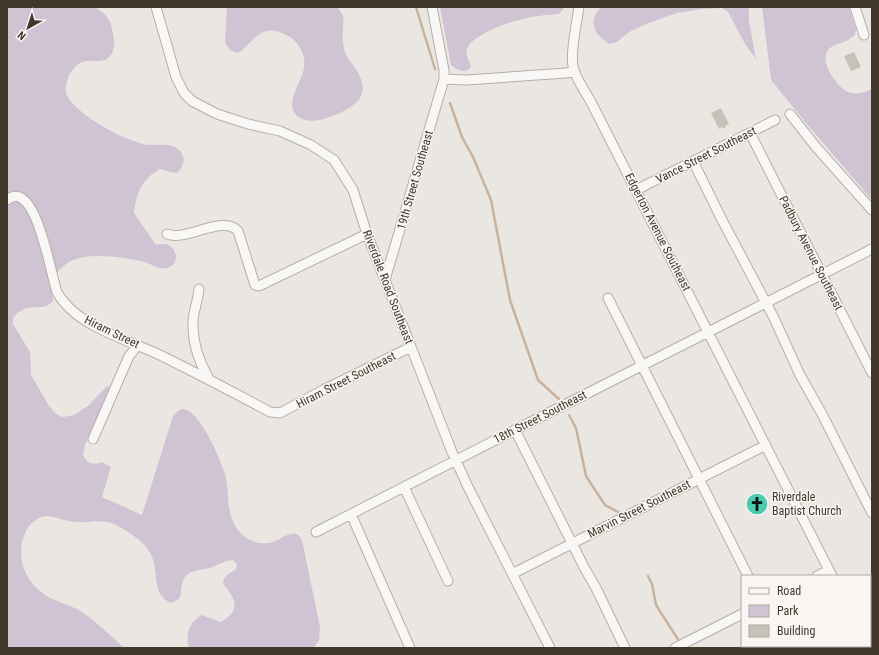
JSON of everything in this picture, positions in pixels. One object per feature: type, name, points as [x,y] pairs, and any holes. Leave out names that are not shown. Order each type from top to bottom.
[{"type":"street","name":"Riverdale Road Southeast","points":[[156,7],[176,76],[184,93],[192,101],[217,114],[248,124],[280,131],[311,145],[334,160],[353,190],[367,234],[456,460],[468,487],[550,648]]},
{"type":"street","points":[[432,7],[444,70],[444,79],[466,80],[566,73],[574,71],[572,61],[574,36],[579,7]]},
{"type":"street","points":[[855,7],[864,35]]},
{"type":"street","name":"Edgerton Avenue Southeast","points":[[574,71],[831,573]]},
{"type":"street","name":"19th Street Southeast","points":[[385,280],[444,79]]},
{"type":"street","points":[[790,114],[816,147],[872,210]]},
{"type":"street","name":"Vance Street Southeast","points":[[636,190],[775,120]]},
{"type":"street","name":"Padbury Avenue Southeast","points":[[750,133],[872,373]]},
{"type":"street","points":[[693,161],[765,302],[800,375],[822,414],[872,513]]},
{"type":"street","name":"Hiram Street","points":[[7,200],[11,197],[19,196],[34,212],[58,294],[64,303],[82,319],[209,380],[270,412],[280,413]]},
{"type":"street","points":[[167,234],[172,236],[182,235],[226,226],[236,228],[256,285],[258,286],[367,234]]},
{"type":"street","name":"18th Street Southeast","points":[[316,532],[765,302],[872,249]]},
{"type":"street","points":[[199,289],[193,319],[194,331],[196,348],[200,362],[209,380]]},
{"type":"street","points":[[608,298],[747,575]]},
{"type":"street","points":[[93,439],[129,356],[138,345]]},
{"type":"street","name":"Hiram Street Southeast","points":[[280,413],[325,389],[412,347]]},
{"type":"street","points":[[515,430],[625,648]]},
{"type":"street","name":"Marvin Street Southeast","points":[[512,574],[766,445]]},
{"type":"street","points":[[404,487],[448,581]]},
{"type":"street","points":[[351,514],[410,648]]},
{"type":"street","points":[[675,648],[741,615]]},
{"type":"green space","points":[[7,7],[94,7],[104,13],[110,22],[113,32],[114,43],[112,53],[107,59],[86,61],[76,66],[70,73],[67,80],[67,96],[74,105],[108,130],[143,144],[172,146],[180,151],[184,159],[183,165],[177,173],[160,169],[144,182],[137,199],[134,213],[156,245],[166,244],[174,250],[176,259],[173,265],[167,268],[161,268],[136,260],[97,256],[79,258],[65,265],[51,280],[53,301],[49,305],[24,309],[13,318],[13,324],[30,352],[31,375],[49,406],[56,414],[63,417],[74,415],[88,406],[108,385],[110,392],[91,435],[85,444],[83,455],[86,460],[93,464],[102,462],[111,467],[102,497],[142,515],[173,416],[179,410],[183,409],[189,411],[196,417],[214,447],[225,474],[230,514],[239,532],[247,539],[262,543],[273,542],[287,535],[294,534],[298,535],[302,540],[320,627],[319,640],[314,648],[189,648],[188,633],[194,621],[202,615],[220,622],[227,618],[234,609],[234,600],[223,584],[224,579],[228,574],[236,570],[237,564],[233,560],[225,561],[213,567],[188,574],[183,581],[180,597],[171,603],[164,599],[160,593],[154,565],[149,551],[143,543],[131,534],[118,526],[107,522],[73,522],[44,516],[32,523],[27,528],[23,540],[21,558],[26,574],[44,594],[86,615],[103,628],[124,648],[7,648]]},
{"type":"green space","points":[[227,7],[337,7],[343,16],[344,50],[360,76],[363,90],[361,96],[351,107],[325,119],[313,121],[302,119],[297,116],[293,111],[292,105],[304,65],[304,58],[299,46],[293,39],[279,32],[267,31],[255,38],[238,53],[231,51],[225,43]]},
{"type":"green space","points":[[440,7],[565,7],[559,14],[539,16],[513,22],[498,27],[475,39],[467,49],[467,56],[471,67],[464,71],[456,69],[451,65]]},
{"type":"green space","points":[[601,7],[749,7],[749,21],[756,59],[745,44],[728,12],[722,8],[701,9],[677,13],[646,24],[629,32],[617,42],[609,44],[599,36],[594,27],[594,17]]},
{"type":"green space","points":[[762,7],[849,7],[856,30],[855,35],[848,40],[830,48],[826,55],[826,61],[827,67],[834,80],[848,92],[860,93],[872,89],[872,200],[771,80]]},
{"type":"building","points":[[854,52],[861,67],[851,71],[844,56]]},
{"type":"building","points":[[721,108],[729,124],[723,129],[722,127],[719,129],[711,113]]},
{"type":"waterway","points":[[416,7],[435,69]]},
{"type":"waterway","points":[[450,103],[462,137],[473,157],[491,200],[510,300],[538,380],[559,399]]},
{"type":"waterway","points":[[569,415],[576,428],[586,476],[605,505],[620,513]]},
{"type":"waterway","points":[[648,576],[652,584],[656,605],[679,641]]},
{"type":"place","name":"Riverdale Baptist Church","points":[[757,504]]}]
